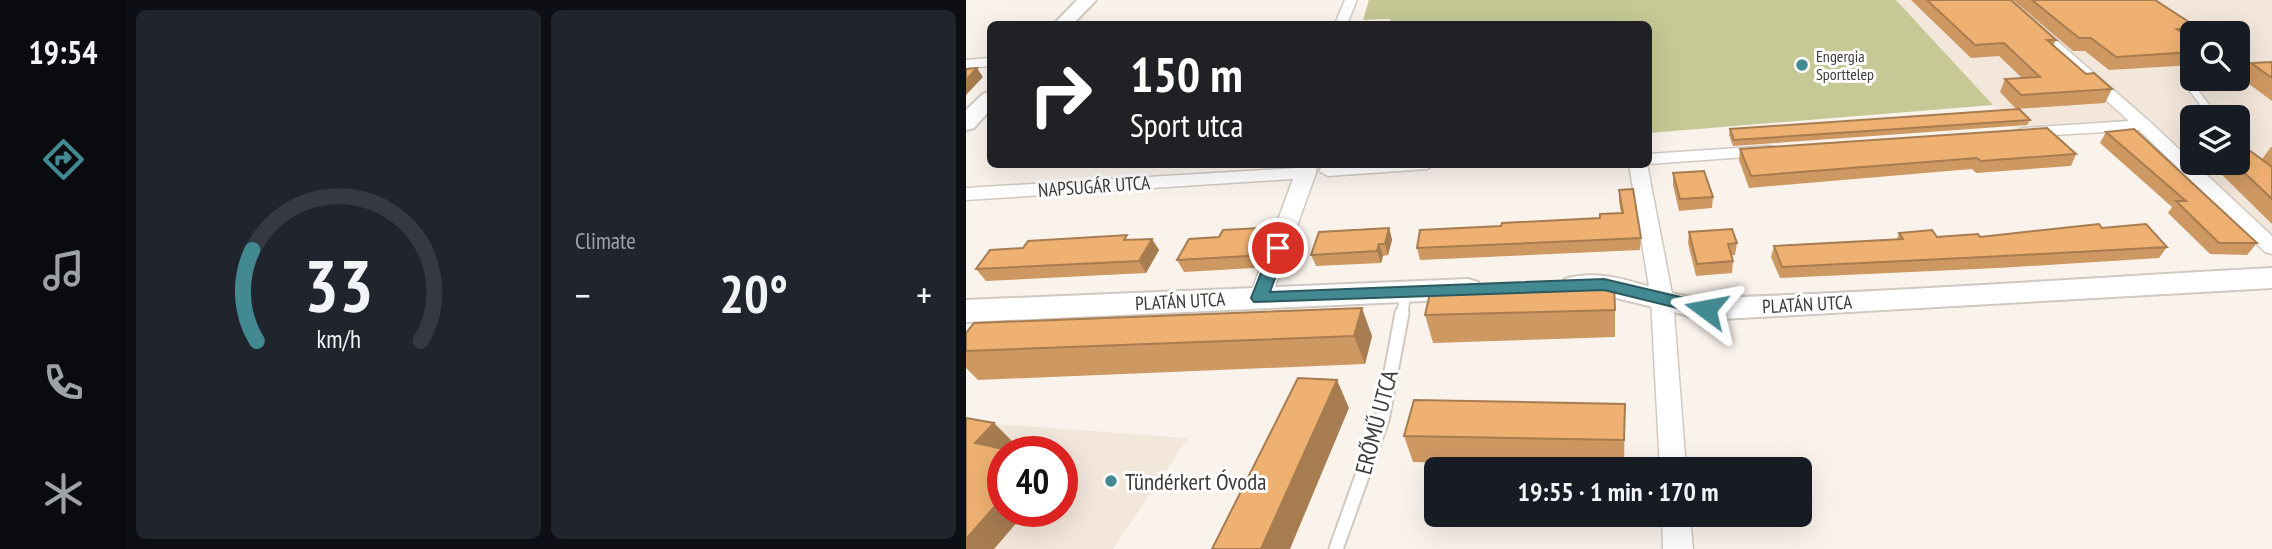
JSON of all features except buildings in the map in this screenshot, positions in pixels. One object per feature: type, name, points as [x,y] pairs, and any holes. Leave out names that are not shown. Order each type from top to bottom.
[{"type":"street","points":[[1066,21],[1087,0]]},
{"type":"street","points":[[1342,21],[1351,0]]},
{"type":"street","points":[[2002,0],[2143,124],[2272,247]]},
{"type":"street","points":[[966,64],[987,62]]},
{"type":"street","points":[[966,123],[987,101]]},
{"type":"street","points":[[2004,134],[2143,124]]},
{"type":"street","points":[[1652,159],[1785,150]]},
{"type":"street","name":"NAPSUGÁR UTCA","points":[[966,194],[1337,168]]},
{"type":"street","points":[[1639,168],[1662,299],[1672,457]]},
{"type":"street","points":[[1259,298],[1314,169]]},
{"type":"street","name":"PLATÁN UTCA","points":[[1551,287],[1604,285],[1706,309],[2272,278]]},
{"type":"street","name":"PLATÁN UTCA","points":[[966,311],[1005,319],[1259,298],[1498,288]]},
{"type":"street","points":[[1676,527],[1678,549]]},
{"type":"lane","points":[[2194,91],[2205,105]]},
{"type":"lane","name":"ERŐMŰ UTCA","points":[[1336,549],[1382,420],[1406,292]]},
{"type":"shaded area","points":[[1896,0],[2272,0],[2272,247],[2196,175],[2250,175],[2250,105],[2180,105],[2180,160],[2143,125],[2018,133]]},
{"type":"shaded area","name":"Tündérkert Óvoda","points":[[966,422],[1188,438],[1113,549],[966,549]]},
{"type":"green space","name":"Engergia Sporttelep","points":[[1369,0],[1896,0],[1993,105],[1652,133],[1652,21],[1363,20]]},
{"type":"place","name":"Engergia Sporttelep","points":[[1802,65]]},
{"type":"place","name":"Tündérkert Óvoda","points":[[1111,481]]},
{"type":"route","points":[[1278,248],[1259,298],[1604,285],[1706,309]]}]
